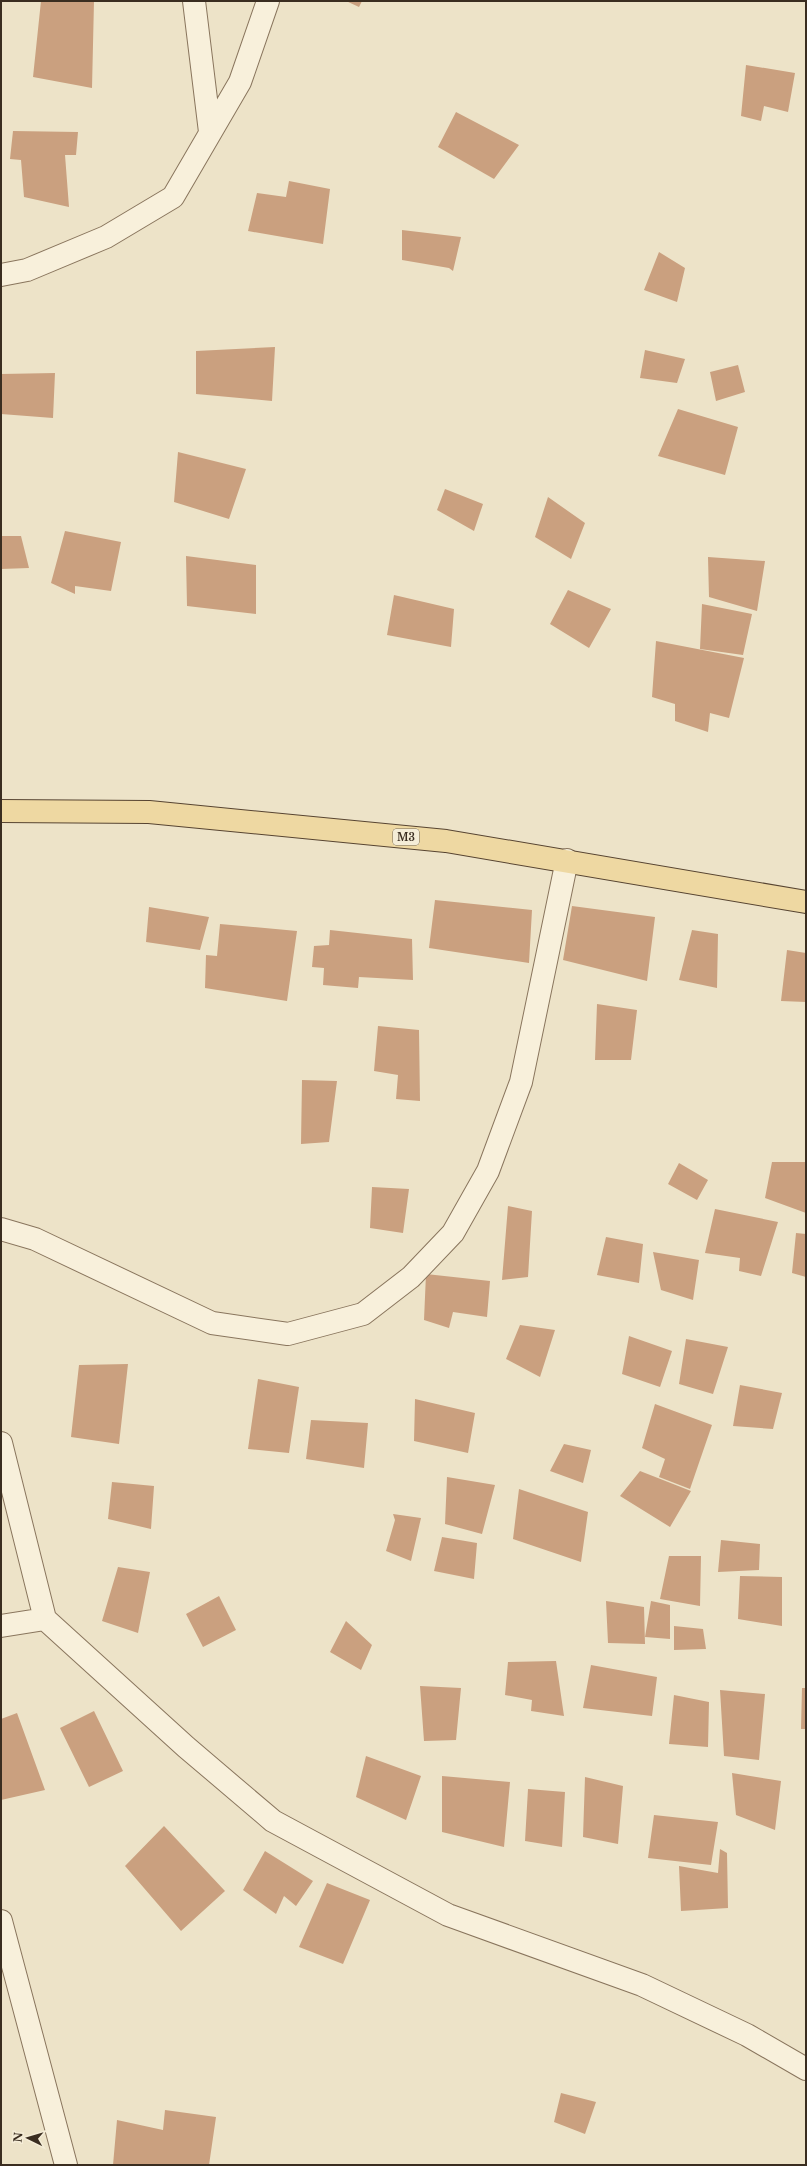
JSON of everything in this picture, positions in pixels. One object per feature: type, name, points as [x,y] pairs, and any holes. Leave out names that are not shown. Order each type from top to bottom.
[{"type":"main road","name":"M3","points":[[1,811],[150,812],[446,841],[567,860],[806,902]]},
{"type":"street","points":[[194,1],[210,132]]},
{"type":"street","points":[[1,275],[28,270],[106,237],[172,197],[240,82],[268,1]]},
{"type":"street","points":[[1,1229],[35,1239],[212,1323],[288,1334],[363,1314],[411,1277],[453,1233],[488,1171],[521,1082],[567,860]]},
{"type":"street","points":[[1,1443],[45,1619],[186,1747],[273,1821],[448,1915],[642,1985],[747,2035],[806,2069]]},
{"type":"street","points":[[1,1626],[45,1619]]},
{"type":"street","points":[[1,1921],[66,2165]]},
{"type":"building","points":[[41,1],[94,1],[92,88],[33,77]]},
{"type":"building","points":[[346,1],[362,1],[359,7]]},
{"type":"building","points":[[746,65],[795,73],[788,112],[764,106],[761,121],[741,116]]},
{"type":"building","points":[[456,112],[519,145],[494,179],[438,147]]},
{"type":"building","points":[[13,131],[78,132],[76,155],[65,155],[69,207],[24,197],[21,160],[10,159]]},
{"type":"building","points":[[289,181],[330,189],[323,244],[248,231],[257,193],[286,197]]},
{"type":"building","points":[[402,230],[461,237],[453,271],[449,268],[402,260]]},
{"type":"building","points":[[659,252],[685,268],[677,302],[644,290]]},
{"type":"building","points":[[275,347],[272,401],[196,394],[196,351]]},
{"type":"building","points":[[645,350],[685,359],[677,383],[640,378]]},
{"type":"building","points":[[738,365],[745,392],[716,401],[710,372]]},
{"type":"building","points":[[55,373],[53,418],[1,414],[1,374]]},
{"type":"building","points":[[678,409],[738,427],[725,475],[658,456]]},
{"type":"building","points":[[178,452],[246,469],[229,519],[174,502]]},
{"type":"building","points":[[445,489],[483,504],[474,531],[437,510]]},
{"type":"building","points":[[548,497],[585,523],[571,559],[535,537]]},
{"type":"building","points":[[65,531],[121,542],[111,591],[75,586],[75,594],[51,583]]},
{"type":"building","points":[[1,536],[21,536],[29,568],[1,569]]},
{"type":"building","points":[[186,556],[256,565],[256,614],[187,606]]},
{"type":"building","points":[[708,557],[765,561],[757,611],[709,597]]},
{"type":"building","points":[[568,590],[611,609],[589,648],[550,624]]},
{"type":"building","points":[[394,595],[454,609],[451,647],[387,635]]},
{"type":"building","points":[[702,604],[752,614],[743,655],[700,649]]},
{"type":"building","points":[[656,641],[744,658],[729,718],[710,713],[708,732],[675,721],[675,704],[652,697]]},
{"type":"building","points":[[435,900],[532,910],[529,963],[429,948]]},
{"type":"building","points":[[572,906],[655,917],[647,981],[563,960]]},
{"type":"building","points":[[149,907],[209,917],[200,950],[146,942]]},
{"type":"building","points":[[220,924],[297,931],[287,1001],[205,988],[206,955],[217,956]]},
{"type":"building","points":[[330,930],[412,939],[413,980],[359,977],[358,988],[323,985],[324,968],[312,967],[314,946],[329,945]]},
{"type":"building","points":[[692,930],[718,934],[717,988],[679,980]]},
{"type":"building","points":[[787,950],[806,953],[806,1002],[781,1001]]},
{"type":"building","points":[[597,1004],[637,1010],[631,1060],[595,1060]]},
{"type":"building","points":[[378,1026],[419,1030],[420,1101],[396,1099],[398,1075],[374,1071]]},
{"type":"building","points":[[302,1080],[337,1081],[329,1142],[301,1144]]},
{"type":"building","points":[[772,1162],[806,1162],[806,1213],[765,1198]]},
{"type":"building","points":[[679,1163],[708,1180],[697,1200],[668,1184]]},
{"type":"building","points":[[372,1187],[409,1189],[403,1233],[370,1228]]},
{"type":"building","points":[[508,1206],[532,1211],[528,1277],[502,1280]]},
{"type":"building","points":[[715,1209],[778,1222],[761,1276],[739,1271],[740,1258],[705,1253]]},
{"type":"building","points":[[796,1233],[806,1234],[806,1277],[792,1273]]},
{"type":"building","points":[[606,1237],[643,1244],[639,1283],[597,1275]]},
{"type":"building","points":[[653,1252],[699,1260],[693,1300],[661,1290]]},
{"type":"building","points":[[426,1274],[490,1281],[487,1317],[453,1312],[449,1328],[424,1320]]},
{"type":"building","points":[[520,1325],[555,1330],[540,1377],[506,1359]]},
{"type":"building","points":[[629,1336],[672,1351],[660,1387],[622,1374]]},
{"type":"building","points":[[686,1339],[728,1347],[713,1394],[679,1384]]},
{"type":"building","points":[[128,1364],[119,1444],[71,1437],[79,1365]]},
{"type":"building","points":[[258,1379],[299,1387],[289,1453],[248,1449]]},
{"type":"building","points":[[740,1385],[782,1393],[773,1429],[733,1426]]},
{"type":"building","points":[[415,1399],[475,1413],[468,1453],[414,1441]]},
{"type":"building","points":[[655,1404],[712,1425],[690,1489],[659,1477],[665,1459],[642,1448]]},
{"type":"building","points":[[311,1420],[368,1423],[364,1468],[306,1459]]},
{"type":"building","points":[[564,1444],[591,1450],[583,1483],[550,1471]]},
{"type":"building","points":[[640,1471],[691,1491],[670,1527],[620,1496]]},
{"type":"building","points":[[447,1477],[495,1485],[482,1534],[445,1524]]},
{"type":"building","points":[[112,1482],[154,1486],[151,1529],[108,1519]]},
{"type":"building","points":[[519,1489],[588,1512],[581,1562],[513,1539]]},
{"type":"building","points":[[393,1514],[421,1518],[411,1561],[386,1551],[395,1520]]},
{"type":"building","points":[[442,1537],[477,1543],[474,1579],[434,1571]]},
{"type":"building","points":[[721,1540],[760,1544],[759,1570],[718,1572]]},
{"type":"building","points":[[669,1556],[701,1556],[700,1606],[660,1599]]},
{"type":"building","points":[[118,1567],[150,1572],[138,1633],[102,1621]]},
{"type":"building","points":[[740,1576],[782,1577],[782,1626],[738,1619]]},
{"type":"building","points":[[219,1596],[236,1630],[203,1647],[186,1614]]},
{"type":"building","points":[[606,1601],[644,1607],[645,1644],[608,1643]]},
{"type":"building","points":[[651,1601],[670,1605],[670,1639],[645,1637]]},
{"type":"building","points":[[346,1621],[372,1645],[361,1670],[330,1652]]},
{"type":"building","points":[[674,1626],[703,1629],[706,1649],[674,1650]]},
{"type":"building","points":[[556,1661],[564,1716],[531,1711],[532,1700],[505,1695],[508,1662]]},
{"type":"building","points":[[591,1665],[657,1677],[652,1716],[583,1708]]},
{"type":"building","points":[[420,1686],[461,1688],[456,1740],[424,1741]]},
{"type":"building","points":[[802,1688],[806,1688],[806,1729],[801,1729]]},
{"type":"building","points":[[720,1690],[765,1694],[759,1760],[724,1756]]},
{"type":"building","points":[[674,1695],[709,1702],[708,1747],[669,1744]]},
{"type":"building","points":[[94,1711],[123,1771],[89,1787],[60,1728]]},
{"type":"building","points":[[17,1713],[45,1790],[1,1800],[1,1719]]},
{"type":"building","points":[[366,1756],[421,1776],[406,1820],[356,1797]]},
{"type":"building","points":[[732,1773],[781,1781],[775,1830],[736,1815]]},
{"type":"building","points":[[442,1776],[510,1782],[504,1847],[442,1832]]},
{"type":"building","points":[[585,1777],[623,1786],[618,1844],[583,1837]]},
{"type":"building","points":[[528,1789],[565,1792],[562,1847],[525,1841]]},
{"type":"building","points":[[654,1815],[718,1822],[711,1865],[648,1858]]},
{"type":"building","points":[[164,1826],[225,1891],[181,1931],[125,1866]]},
{"type":"building","points":[[720,1849],[727,1853],[728,1908],[681,1911],[679,1866],[718,1873]]},
{"type":"building","points":[[265,1851],[313,1881],[296,1906],[284,1896],[276,1914],[243,1890]]},
{"type":"building","points":[[327,1883],[370,1900],[343,1964],[299,1947]]},
{"type":"building","points":[[561,2093],[596,2102],[585,2134],[554,2122]]},
{"type":"building","points":[[165,2110],[216,2117],[209,2165],[113,2165],[117,2120],[163,2130]]}]
